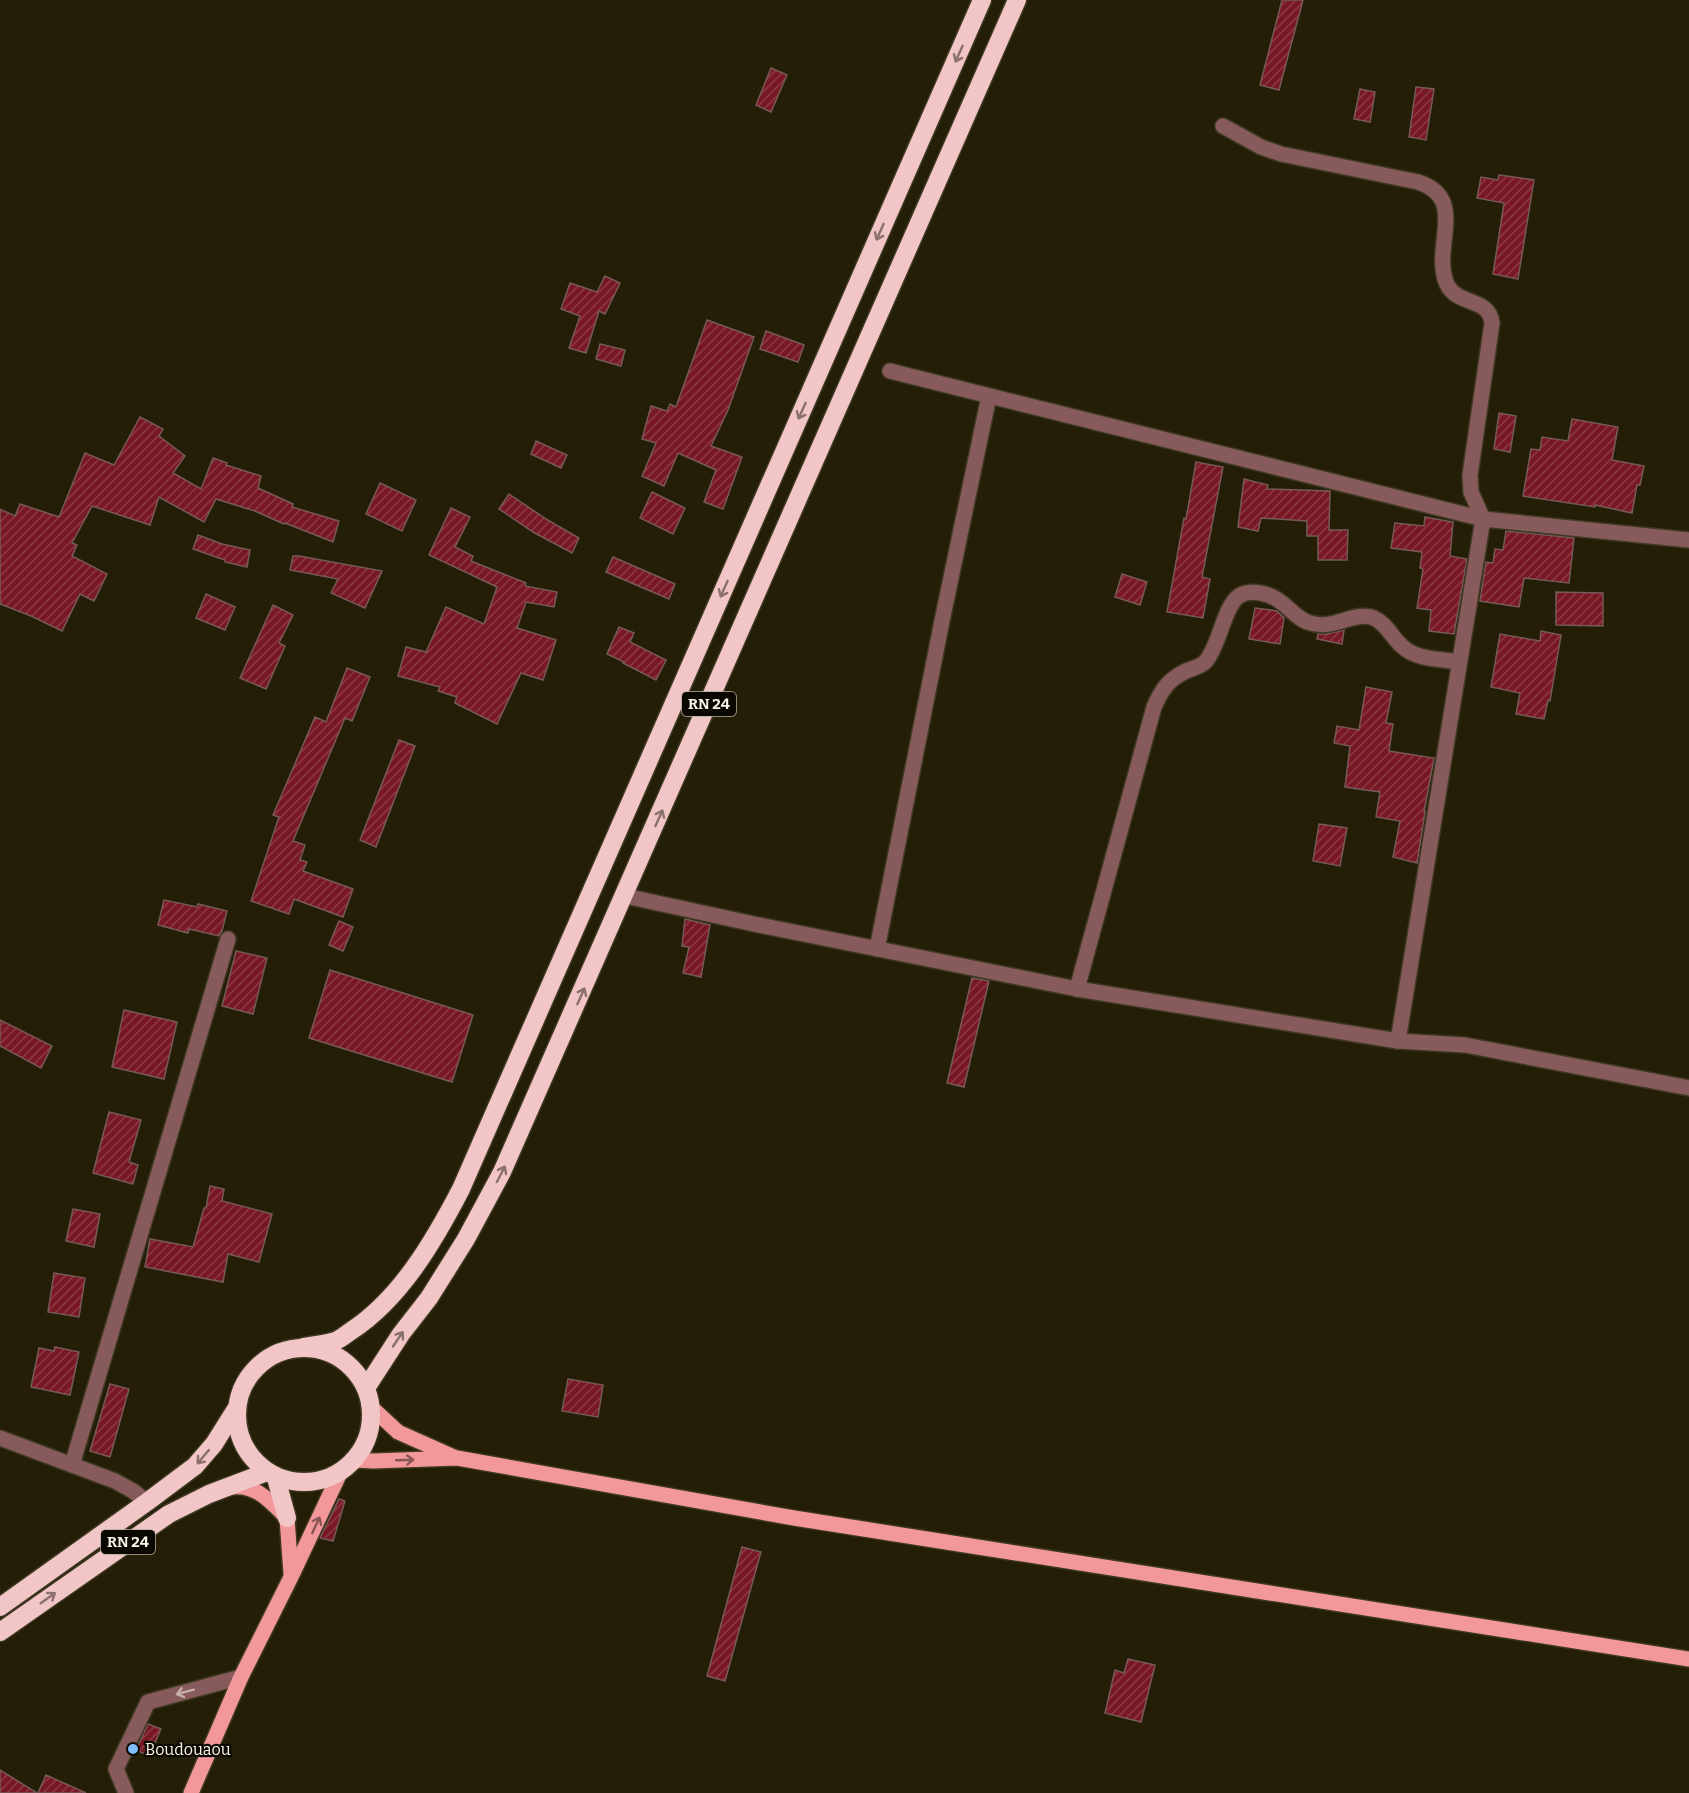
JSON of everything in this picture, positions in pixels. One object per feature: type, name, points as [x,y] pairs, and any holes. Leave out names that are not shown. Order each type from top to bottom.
[{"type":"highway","name":"RN 24","points":[[303,1347],[336,1341],[362,1324],[390,1297],[442,1226],[982,0]]},
{"type":"highway","name":"RN 24","points":[[366,1388],[401,1334],[429,1298],[466,1239],[502,1172],[1017,0]]},
{"type":"highway","points":[[303,1347],[323,1350],[341,1359],[355,1371],[366,1388],[371,1407],[370,1426],[365,1444],[354,1460],[340,1473],[320,1481],[298,1483],[272,1475],[253,1460],[243,1445],[237,1427],[236,1409],[241,1389],[251,1372],[266,1359],[284,1350],[303,1347]]},
{"type":"highway","name":"RN 24","points":[[0,1607],[195,1466],[214,1444],[236,1409]]},
{"type":"highway","name":"RN 24","points":[[0,1632],[169,1514],[224,1488],[272,1475]]},
{"type":"highway","points":[[272,1475],[287,1518]]},
{"type":"main road","points":[[371,1407],[398,1432],[457,1458]]},
{"type":"main road","points":[[354,1460],[457,1458],[794,1518],[1689,1659]]},
{"type":"main road","points":[[191,1793],[241,1677],[340,1473]]},
{"type":"main road","points":[[224,1488],[247,1487],[255,1490],[287,1518],[291,1577]]},
{"type":"street","points":[[1223,126],[1261,147],[1281,154],[1430,186],[1440,194],[1446,208],[1443,264],[1447,285],[1451,292],[1484,307],[1491,315],[1492,323],[1470,475],[1471,492],[1483,519],[1398,1041]]},
{"type":"street","points":[[890,371],[1483,519],[1689,540]]},
{"type":"street","points":[[877,949],[989,396]]},
{"type":"street","points":[[1077,989],[1154,707],[1164,687],[1172,680],[1204,663],[1208,658],[1214,650],[1233,602],[1240,596],[1254,592],[1273,597],[1295,616],[1313,624],[1326,626],[1364,616],[1373,618],[1381,622],[1402,646],[1411,652],[1421,656],[1460,662]]},
{"type":"street","points":[[625,896],[1077,989],[1398,1041],[1465,1046],[1689,1088]]},
{"type":"street","points":[[72,1465],[228,939]]},
{"type":"street","points":[[0,1438],[115,1481],[147,1502]]},
{"type":"street","points":[[126,1793],[116,1769],[148,1702],[241,1677]]},
{"type":"building","points":[[1282,0],[1303,0],[1279,90],[1260,85]]},
{"type":"building","points":[[771,68],[787,75],[771,112],[756,105]]},
{"type":"building","points":[[1416,87],[1434,89],[1426,140],[1409,137]]},
{"type":"building","points":[[1360,89],[1375,92],[1370,122],[1354,119]]},
{"type":"building","points":[[1499,175],[1534,180],[1518,279],[1493,274],[1504,203],[1477,198],[1481,177],[1498,180]]},
{"type":"building","points":[[605,276],[620,283],[605,314],[599,311],[586,353],[569,348],[580,316],[561,309],[570,283],[597,292]]},
{"type":"building","points":[[707,320],[754,337],[728,410],[711,446],[742,457],[723,509],[704,502],[716,470],[678,453],[664,486],[642,476],[656,443],[642,439],[651,406],[667,411],[670,404],[676,407]]},
{"type":"building","points":[[766,331],[804,345],[798,362],[760,349]]},
{"type":"building","points":[[600,344],[625,350],[621,366],[596,359]]},
{"type":"building","points":[[1499,413],[1516,416],[1510,452],[1494,449]]},
{"type":"building","points":[[140,417],[163,429],[159,436],[185,456],[173,473],[201,489],[213,458],[227,463],[226,465],[261,476],[258,488],[293,504],[292,507],[339,521],[333,542],[255,511],[216,499],[204,522],[159,497],[150,525],[92,506],[72,543],[77,545],[72,556],[107,574],[94,601],[80,594],[62,631],[0,604],[0,509],[15,516],[20,504],[59,517],[85,453],[114,465]]},
{"type":"building","points":[[1572,419],[1618,427],[1612,460],[1644,466],[1640,485],[1637,485],[1632,513],[1595,505],[1595,507],[1523,496],[1531,449],[1540,450],[1542,437],[1568,441]]},
{"type":"building","points":[[536,441],[567,455],[561,468],[531,454]]},
{"type":"building","points":[[1196,462],[1223,467],[1202,577],[1210,579],[1203,618],[1167,612]]},
{"type":"building","points":[[1244,479],[1268,485],[1267,489],[1330,491],[1329,530],[1348,530],[1347,560],[1318,560],[1318,536],[1307,536],[1307,521],[1261,518],[1258,531],[1238,527]]},
{"type":"building","points":[[380,483],[416,500],[402,531],[366,514]]},
{"type":"building","points":[[652,492],[685,508],[673,534],[640,518]]},
{"type":"building","points":[[509,494],[579,538],[572,553],[533,532],[499,509]]},
{"type":"building","points":[[451,508],[470,517],[455,547],[473,556],[471,561],[526,583],[525,586],[557,592],[554,607],[526,602],[517,628],[556,640],[543,680],[521,673],[497,724],[455,703],[457,697],[438,691],[440,687],[398,676],[406,647],[426,652],[446,607],[484,624],[497,587],[429,555]]},
{"type":"building","points":[[1425,517],[1453,522],[1450,556],[1467,559],[1454,634],[1429,631],[1431,610],[1417,608],[1423,569],[1420,568],[1422,552],[1391,548],[1395,523],[1424,526]]},
{"type":"building","points":[[1506,531],[1574,538],[1569,583],[1524,578],[1519,607],[1480,601],[1486,562],[1493,563],[1495,549],[1503,550]]},
{"type":"building","points":[[198,535],[222,544],[250,550],[247,567],[225,562],[225,560],[193,549]]},
{"type":"building","points":[[293,556],[382,571],[365,608],[331,593],[338,579],[290,570]]},
{"type":"building","points":[[613,557],[675,584],[669,599],[606,572]]},
{"type":"building","points":[[1122,574],[1147,582],[1140,605],[1115,597]]},
{"type":"building","points":[[1556,592],[1603,593],[1603,626],[1556,625]]},
{"type":"building","points":[[206,594],[235,607],[225,630],[196,618]]},
{"type":"building","points":[[273,605],[293,615],[279,643],[285,646],[266,689],[240,678]]},
{"type":"building","points":[[1255,608],[1277,611],[1284,618],[1280,644],[1249,639]]},
{"type":"building","points":[[619,627],[634,633],[630,642],[666,660],[656,680],[607,654]]},
{"type":"building","points":[[1344,630],[1342,644],[1317,639],[1318,634]]},
{"type":"building","points":[[1541,631],[1561,635],[1550,701],[1548,700],[1544,719],[1516,714],[1520,693],[1491,687],[1500,634],[1540,641]]},
{"type":"building","points":[[347,668],[370,677],[352,721],[345,718],[293,841],[305,845],[300,860],[307,862],[303,871],[353,889],[343,917],[294,899],[289,914],[251,901],[279,817],[273,815],[315,717],[326,722]]},
{"type":"building","points":[[1366,687],[1392,692],[1386,723],[1393,724],[1389,751],[1434,758],[1417,863],[1393,857],[1400,821],[1376,817],[1380,792],[1345,787],[1350,746],[1334,743],[1337,726],[1359,730]]},
{"type":"building","points":[[399,740],[415,746],[376,847],[360,840]]},
{"type":"building","points":[[1319,824],[1347,828],[1340,866],[1313,861]]},
{"type":"building","points":[[164,900],[197,907],[198,904],[227,911],[222,931],[219,936],[189,929],[188,933],[158,925]]},
{"type":"building","points":[[685,919],[710,925],[701,977],[683,973],[689,947],[682,946]]},
{"type":"building","points":[[339,921],[353,927],[343,951],[329,945]]},
{"type":"building","points":[[236,951],[267,958],[253,1014],[222,1006]]},
{"type":"building","points":[[330,970],[473,1015],[452,1082],[309,1038]]},
{"type":"building","points":[[972,978],[989,981],[964,1087],[947,1083]]},
{"type":"building","points":[[124,1010],[177,1022],[164,1079],[112,1067]]},
{"type":"building","points":[[0,1020],[52,1046],[41,1068],[0,1046]]},
{"type":"building","points":[[109,1112],[141,1120],[129,1162],[138,1165],[133,1184],[93,1173]]},
{"type":"building","points":[[210,1186],[224,1189],[222,1201],[272,1214],[259,1262],[228,1254],[223,1282],[145,1267],[150,1239],[193,1247],[204,1208],[206,1208]]},
{"type":"building","points":[[73,1209],[100,1214],[94,1247],[66,1241]]},
{"type":"building","points":[[54,1273],[85,1278],[79,1317],[48,1312]]},
{"type":"building","points":[[55,1347],[79,1352],[70,1395],[31,1387],[39,1348],[54,1351]]},
{"type":"building","points":[[568,1379],[603,1385],[598,1417],[562,1411]]},
{"type":"building","points":[[110,1384],[129,1389],[110,1457],[90,1451]]},
{"type":"building","points":[[339,1499],[345,1501],[333,1541],[320,1538]]},
{"type":"building","points":[[742,1547],[761,1552],[725,1681],[707,1676]]},
{"type":"building","points":[[1128,1659],[1155,1665],[1141,1722],[1105,1713],[1115,1670],[1124,1673]]},
{"type":"building","points":[[148,1724],[161,1729],[149,1756],[136,1750]]},
{"type":"building","points":[[0,1770],[37,1793],[0,1793]]},
{"type":"building","points":[[46,1775],[86,1793],[38,1793]]},
{"type":"place","name":"Boudouaou","points":[[133,1749]]}]
